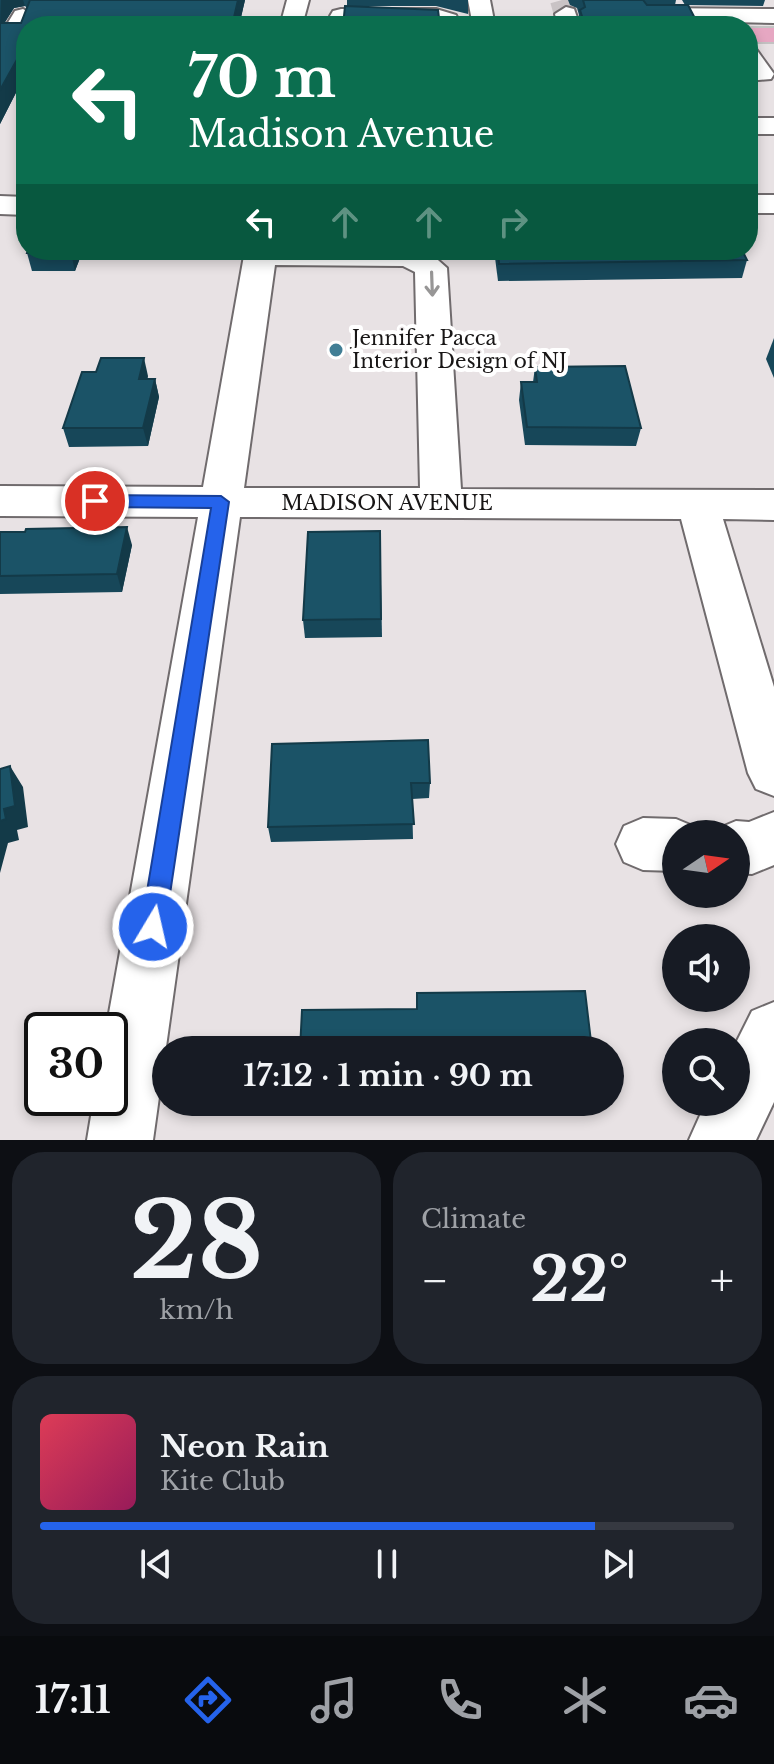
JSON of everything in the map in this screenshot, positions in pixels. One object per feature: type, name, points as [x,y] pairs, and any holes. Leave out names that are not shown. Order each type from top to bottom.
[{"type":"street","points":[[650,14],[674,16]]},
{"type":"street","points":[[341,16],[436,16]]},
{"type":"street","points":[[120,1140],[260,260]]},
{"type":"street","points":[[419,260],[431,268],[441,503]]},
{"type":"street","name":"MADISON AVENUE","points":[[0,501],[774,505]]},
{"type":"street","points":[[698,504],[766,704],[774,773]]},
{"type":"street","points":[[750,848],[774,837]]},
{"type":"street","points":[[722,1140],[774,1033]]},
{"type":"building","points":[[30,0],[238,0],[234,16],[24,16]]},
{"type":"building","points":[[583,0],[643,0],[647,5],[688,5],[694,16],[582,16],[580,10],[585,7]]},
{"type":"building","points":[[345,6],[438,10],[439,16],[344,16]]},
{"type":"building","points":[[0,23],[16,23],[16,61],[0,90]]},
{"type":"building","points":[[499,260],[747,260],[499,264]]},
{"type":"building","points":[[101,358],[144,358],[139,379],[155,379],[143,428],[63,428],[82,372],[96,372]]},
{"type":"building","points":[[625,366],[641,428],[527,427],[521,382],[537,382],[535,367]]},
{"type":"building","points":[[127,527],[117,574],[0,576],[0,532]]},
{"type":"building","points":[[380,531],[381,619],[303,620],[308,532]]},
{"type":"building","points":[[428,740],[430,783],[411,783],[414,824],[268,827],[272,744]]},
{"type":"building","points":[[10,766],[15,806],[4,809],[6,819],[0,821],[0,769]]},
{"type":"building","points":[[585,991],[590,1036],[301,1036],[302,1010],[417,1009],[417,993]]},
{"type":"tunnel","points":[[562,0],[566,14]]},
{"type":"place","name":"Jennifer Pacca Interior Design of NJ","points":[[336,350]]},
{"type":"route","points":[[95,501],[221,502],[153,927]]}]
